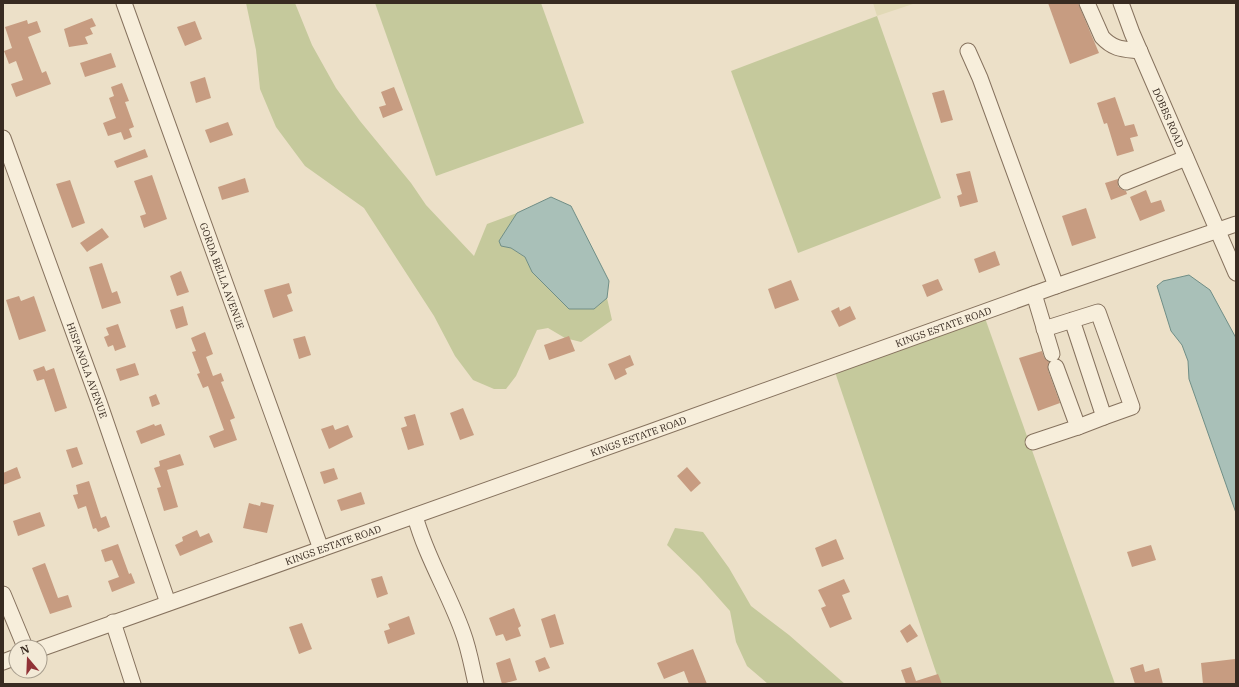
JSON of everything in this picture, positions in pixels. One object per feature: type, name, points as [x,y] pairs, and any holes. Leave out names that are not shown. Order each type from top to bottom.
[{"type":"street","name":"GORDA BELLA AVENUE","points":[[124,3],[321,549]]},
{"type":"street","points":[[1087,3],[1102,37],[1106,41],[1117,49],[1140,51]]},
{"type":"street","name":"DOBBS ROAD","points":[[1121,3],[1140,51],[1236,273]]},
{"type":"street","points":[[968,51],[980,78],[1056,286]]},
{"type":"street","name":"HISPANOLA AVENUE","points":[[3,138],[99,402],[168,603]]},
{"type":"street","points":[[1126,182],[1186,158]]},
{"type":"street","name":"KINGS ESTATE ROAD","points":[[48,646],[1056,286],[1236,224]]},
{"type":"street","points":[[1034,294],[1054,360],[1078,427]]},
{"type":"street","points":[[1034,442],[1132,407],[1098,312],[1044,329]]},
{"type":"street","points":[[1072,320],[1104,417]]},
{"type":"street","points":[[415,516],[422,541],[446,591],[464,634],[476,684]]},
{"type":"street","points":[[3,594],[22,639]]},
{"type":"street","points":[[113,622],[133,684]]},
{"type":"shaded area","points":[[873,3],[916,3],[877,16]]},
{"type":"green space","points":[[246,3],[295,3],[312,45],[336,88],[360,121],[411,183],[426,205],[474,256],[487,224],[517,213],[510,225],[511,248],[525,257],[532,272],[569,309],[594,309],[607,298],[612,320],[581,342],[565,338],[548,328],[537,330],[516,376],[506,389],[494,389],[473,380],[455,356],[434,316],[364,208],[305,166],[276,127],[260,89],[256,50]]},
{"type":"green space","points":[[375,3],[541,3],[584,123],[436,176]]},
{"type":"green space","points":[[877,16],[941,198],[798,253],[731,71]]},
{"type":"green space","points":[[985,318],[1115,684],[940,684],[835,372]]},
{"type":"green space","points":[[675,528],[703,532],[729,568],[751,606],[789,635],[845,684],[768,684],[747,666],[736,642],[730,611],[699,576],[667,545]]},
{"type":"water","points":[[551,197],[571,206],[609,281],[607,298],[594,309],[569,309],[532,272],[525,257],[511,248],[501,246],[499,241],[517,213]]},
{"type":"water","points":[[1189,275],[1210,290],[1236,338],[1236,513],[1189,379],[1188,361],[1182,345],[1171,331],[1157,286],[1163,281]]},
{"type":"building","points":[[1048,3],[1078,3],[1099,53],[1070,64]]},
{"type":"building","points":[[92,18],[96,26],[90,28],[93,34],[85,37],[88,44],[69,47],[64,29]]},
{"type":"building","points":[[27,20],[28,24],[37,21],[41,32],[28,37],[42,73],[46,71],[51,84],[16,97],[11,84],[23,80],[16,61],[9,64],[4,51],[12,48],[5,27]]},
{"type":"building","points":[[195,21],[202,39],[185,46],[177,27]]},
{"type":"building","points":[[111,53],[116,67],[85,77],[80,63]]},
{"type":"building","points":[[205,77],[211,98],[196,103],[190,82]]},
{"type":"building","points":[[122,83],[129,101],[125,102],[134,127],[129,129],[132,137],[124,140],[121,132],[108,136],[103,123],[116,118],[109,98],[114,96],[111,87]]},
{"type":"building","points":[[394,87],[403,110],[383,118],[379,107],[386,105],[381,92]]},
{"type":"building","points":[[944,90],[953,120],[941,123],[932,93]]},
{"type":"building","points":[[1115,97],[1125,126],[1134,124],[1138,136],[1130,138],[1134,151],[1117,156],[1107,123],[1104,124],[1097,103]]},
{"type":"building","points":[[228,122],[233,135],[210,143],[205,130]]},
{"type":"building","points":[[145,149],[148,157],[117,168],[114,161]]},
{"type":"building","points":[[970,171],[978,202],[960,207],[957,196],[962,194],[956,174]]},
{"type":"building","points":[[152,175],[167,219],[144,228],[140,216],[146,214],[134,181]]},
{"type":"building","points":[[245,178],[249,192],[222,200],[218,187]]},
{"type":"building","points":[[1118,179],[1118,186],[1126,191],[1127,194],[1111,200],[1105,183]]},
{"type":"building","points":[[70,180],[85,223],[72,228],[56,184]]},
{"type":"building","points":[[1146,190],[1151,203],[1161,200],[1165,211],[1140,221],[1130,197]]},
{"type":"building","points":[[1086,208],[1096,238],[1072,246],[1062,216]]},
{"type":"building","points":[[102,228],[109,237],[87,252],[80,243]]},
{"type":"building","points":[[995,251],[1000,265],[979,273],[974,259]]},
{"type":"building","points":[[102,263],[112,293],[117,291],[121,303],[102,309],[89,267]]},
{"type":"building","points":[[181,271],[189,292],[177,296],[170,276]]},
{"type":"building","points":[[938,279],[943,290],[927,297],[922,285]]},
{"type":"building","points":[[791,280],[799,300],[775,309],[768,289]]},
{"type":"building","points":[[289,283],[292,293],[287,295],[293,311],[273,318],[264,290]]},
{"type":"building","points":[[19,296],[21,301],[34,296],[46,331],[19,340],[6,300]]},
{"type":"building","points":[[183,306],[188,325],[176,329],[170,310]]},
{"type":"building","points":[[850,306],[856,319],[839,327],[831,311],[839,307],[840,311]]},
{"type":"building","points":[[118,324],[126,347],[115,351],[113,345],[108,347],[104,337],[109,335],[106,328]]},
{"type":"building","points":[[205,332],[213,354],[206,357],[213,376],[221,373],[224,381],[221,382],[235,418],[230,420],[237,440],[214,448],[209,436],[224,430],[208,386],[203,388],[197,374],[200,373],[192,352],[196,351],[191,338]]},
{"type":"building","points":[[305,336],[311,355],[299,359],[293,339]]},
{"type":"building","points":[[569,336],[575,351],[549,360],[544,345]]},
{"type":"building","points":[[1042,351],[1044,357],[1049,362],[1048,370],[1060,403],[1038,411],[1019,358]]},
{"type":"building","points":[[630,355],[634,365],[625,369],[627,374],[615,380],[608,364]]},
{"type":"building","points":[[135,363],[139,375],[120,381],[116,369]]},
{"type":"building","points":[[44,366],[46,371],[54,368],[67,408],[55,412],[44,379],[37,381],[33,370]]},
{"type":"building","points":[[156,394],[160,404],[152,407],[149,397]]},
{"type":"building","points":[[463,408],[474,435],[460,440],[450,413]]},
{"type":"building","points":[[415,414],[424,445],[408,450],[401,428],[407,426],[404,417]]},
{"type":"building","points":[[154,424],[155,426],[161,424],[165,435],[141,444],[136,431]]},
{"type":"building","points":[[333,425],[335,430],[348,425],[353,437],[329,449],[321,429]]},
{"type":"building","points":[[77,447],[83,464],[72,468],[66,450]]},
{"type":"building","points":[[180,454],[184,465],[167,470],[178,507],[164,511],[157,488],[161,487],[154,468],[160,466],[159,461]]},
{"type":"building","points":[[17,467],[21,478],[3,485],[3,473]]},
{"type":"building","points":[[687,467],[701,483],[691,492],[677,476]]},
{"type":"building","points":[[334,468],[338,479],[324,484],[320,472]]},
{"type":"building","points":[[89,481],[101,518],[106,516],[110,527],[98,532],[96,528],[93,529],[86,506],[78,509],[73,495],[78,494],[76,485]]},
{"type":"building","points":[[361,492],[365,504],[341,511],[337,500]]},
{"type":"building","points":[[261,502],[274,505],[267,533],[243,528],[249,503],[260,506]]},
{"type":"building","points":[[40,512],[45,526],[18,536],[13,521]]},
{"type":"building","points":[[197,530],[200,537],[209,533],[213,542],[180,556],[175,545],[183,541],[182,537]]},
{"type":"building","points":[[836,539],[844,559],[822,567],[815,548]]},
{"type":"building","points":[[118,544],[129,574],[131,573],[135,583],[112,592],[108,581],[119,577],[112,560],[105,562],[101,550]]},
{"type":"building","points":[[1151,545],[1156,560],[1132,567],[1127,552]]},
{"type":"building","points":[[45,563],[58,598],[68,595],[72,607],[50,614],[32,568]]},
{"type":"building","points":[[382,576],[388,594],[377,598],[371,579]]},
{"type":"building","points":[[844,579],[850,592],[842,595],[852,619],[830,628],[821,608],[826,606],[818,590]]},
{"type":"building","points":[[514,608],[521,626],[518,628],[521,636],[506,641],[503,634],[496,636],[489,618]]},
{"type":"building","points":[[555,614],[564,644],[550,648],[541,619]]},
{"type":"building","points":[[409,616],[415,634],[388,644],[384,631],[390,629],[388,624]]},
{"type":"building","points":[[302,623],[312,649],[299,654],[289,627]]},
{"type":"building","points":[[910,624],[918,636],[907,643],[900,631]]},
{"type":"building","points":[[693,649],[707,684],[689,684],[684,671],[664,679],[657,663]]},
{"type":"building","points":[[545,657],[550,668],[539,672],[535,661]]},
{"type":"building","points":[[510,658],[517,680],[502,684],[496,663]]},
{"type":"building","points":[[1235,659],[1236,684],[1203,684],[1201,663]]},
{"type":"building","points":[[1143,664],[1145,672],[1159,668],[1163,684],[1135,684],[1130,668]]},
{"type":"building","points":[[911,667],[916,681],[938,674],[942,684],[906,684],[901,670]]}]
